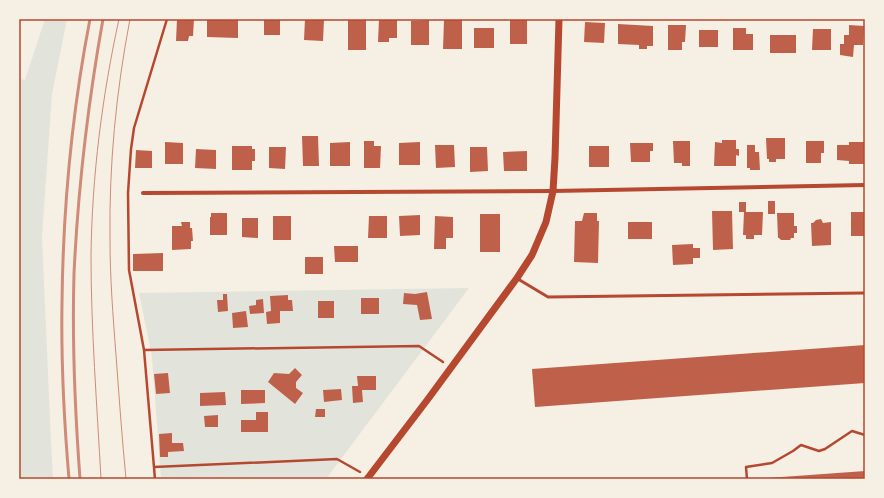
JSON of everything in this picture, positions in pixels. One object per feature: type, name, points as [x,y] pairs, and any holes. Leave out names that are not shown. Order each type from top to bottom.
[{"type":"street","points":[[367,478],[451,368],[532,256],[546,222],[553,191],[559,19]]},
{"type":"street","points":[[143,193],[553,191],[865,185]]},
{"type":"lane","points":[[517,278],[548,297],[865,293]]},
{"type":"path","points":[[155,479],[144,350],[129,270],[128,193],[134,128],[167,19]]},
{"type":"path","points":[[144,350],[419,346],[451,368]]},
{"type":"path","points":[[747,479],[746,467],[772,462],[801,445],[818,451],[825,449],[852,431],[865,435]]},
{"type":"path","points":[[154,467],[337,459],[367,478]]},
{"type":"shaded area","points":[[45,19],[67,19],[52,94],[42,237],[53,479],[19,479],[19,79],[25,80]]},
{"type":"shaded area","points":[[469,288],[326,479],[161,479],[152,357],[139,293]]},
{"type":"building","points":[[177,19],[194,19],[193,36],[189,36],[188,41],[176,41]]},
{"type":"building","points":[[207,19],[238,19],[238,38],[207,37]]},
{"type":"building","points":[[264,19],[280,19],[280,35],[264,35]]},
{"type":"building","points":[[305,19],[324,19],[323,41],[304,40]]},
{"type":"building","points":[[348,19],[366,19],[366,50],[348,50]]},
{"type":"building","points":[[379,19],[397,19],[397,38],[389,38],[389,42],[378,42]]},
{"type":"building","points":[[462,19],[462,49],[443,49],[444,20]]},
{"type":"building","points":[[429,20],[429,45],[411,45],[411,21]]},
{"type":"building","points":[[510,20],[527,20],[527,44],[510,44]]},
{"type":"building","points":[[585,22],[605,23],[604,43],[584,42]]},
{"type":"building","points":[[618,24],[653,26],[653,46],[647,46],[647,49],[639,49],[639,45],[618,44]]},
{"type":"building","points":[[668,25],[686,25],[685,42],[682,42],[682,50],[668,50]]},
{"type":"building","points":[[849,25],[864,26],[863,45],[854,45],[853,57],[840,55],[840,44],[844,44],[844,35],[849,35]]},
{"type":"building","points":[[474,28],[494,28],[494,48],[474,48]]},
{"type":"building","points":[[733,28],[746,28],[746,34],[753,34],[753,50],[733,50]]},
{"type":"building","points":[[813,29],[831,29],[831,50],[812,50]]},
{"type":"building","points":[[699,30],[718,30],[718,47],[699,47]]},
{"type":"building","points":[[770,35],[796,35],[796,53],[770,53]]},
{"type":"building","points":[[302,136],[318,136],[319,166],[303,166]]},
{"type":"building","points":[[766,138],[785,138],[785,159],[776,159],[776,162],[769,162],[769,159],[767,159]]},
{"type":"building","points":[[722,140],[736,140],[736,149],[739,149],[739,156],[736,155],[736,166],[714,166],[715,142],[722,143]]},
{"type":"building","points":[[364,141],[374,141],[374,146],[381,146],[380,168],[364,168]]},
{"type":"building","points":[[673,141],[690,141],[690,166],[682,166],[682,163],[674,163]]},
{"type":"building","points":[[806,141],[824,141],[824,153],[821,153],[821,163],[806,163]]},
{"type":"building","points":[[165,142],[183,143],[183,164],[165,164]]},
{"type":"building","points":[[350,142],[350,166],[330,166],[330,143]]},
{"type":"building","points":[[420,142],[420,165],[399,165],[399,143]]},
{"type":"building","points":[[849,142],[865,142],[865,164],[849,164],[849,161],[837,160],[837,145],[849,145]]},
{"type":"building","points":[[630,143],[653,143],[653,151],[650,151],[650,162],[631,162]]},
{"type":"building","points":[[435,145],[454,145],[455,167],[436,168]]},
{"type":"building","points":[[747,145],[755,145],[755,152],[759,152],[760,170],[750,170],[750,168],[747,168]]},
{"type":"building","points":[[232,146],[252,146],[252,149],[255,149],[255,161],[252,161],[252,170],[232,170]]},
{"type":"building","points":[[589,146],[609,146],[609,167],[589,167]]},
{"type":"building","points":[[269,147],[286,147],[285,169],[269,168]]},
{"type":"building","points":[[470,147],[487,147],[488,171],[470,172]]},
{"type":"building","points":[[196,149],[216,150],[216,169],[195,168]]},
{"type":"building","points":[[136,150],[152,151],[152,168],[135,168]]},
{"type":"building","points":[[527,151],[527,171],[504,171],[503,152]]},
{"type":"building","points":[[768,201],[775,201],[775,214],[768,214]]},
{"type":"building","points":[[739,202],[746,202],[746,212],[739,212]]},
{"type":"building","points":[[712,211],[732,211],[733,249],[713,250]]},
{"type":"building","points":[[744,212],[763,212],[762,235],[754,235],[754,239],[746,239],[746,235],[743,235]]},
{"type":"building","points":[[851,212],[865,212],[865,236],[851,236]]},
{"type":"building","points":[[211,213],[227,213],[227,235],[210,235]]},
{"type":"building","points":[[584,213],[597,213],[597,221],[599,221],[598,263],[574,262],[575,221],[582,221]]},
{"type":"building","points":[[777,213],[794,213],[794,226],[797,226],[797,233],[794,233],[794,238],[791,238],[790,240],[781,240],[778,238]]},
{"type":"building","points":[[480,214],[500,214],[500,252],[480,252]]},
{"type":"building","points":[[420,215],[420,235],[400,236],[399,216]]},
{"type":"building","points":[[273,216],[291,216],[291,240],[273,240]]},
{"type":"building","points":[[369,216],[387,216],[387,238],[368,238]]},
{"type":"building","points":[[435,216],[453,217],[453,238],[446,238],[446,249],[434,249]]},
{"type":"building","points":[[242,218],[258,218],[258,238],[242,237]]},
{"type":"building","points":[[821,219],[823,223],[831,222],[831,245],[812,246],[811,223]]},
{"type":"building","points":[[181,222],[190,222],[193,241],[191,241],[191,249],[172,250],[172,226],[182,226]]},
{"type":"building","points":[[628,222],[652,222],[652,239],[628,239]]},
{"type":"building","points":[[693,244],[693,248],[700,248],[700,258],[693,258],[693,264],[673,265],[672,245]]},
{"type":"building","points":[[334,246],[358,246],[358,262],[335,262]]},
{"type":"building","points":[[163,253],[163,271],[133,271],[133,254]]},
{"type":"building","points":[[305,257],[323,257],[323,274],[305,274]]},
{"type":"building","points":[[427,292],[432,319],[420,320],[417,305],[403,304],[404,293],[415,294]]},
{"type":"building","points":[[223,294],[227,294],[228,311],[218,312],[217,300],[223,300]]},
{"type":"building","points":[[288,295],[288,300],[292,300],[293,311],[280,311],[280,323],[267,324],[266,312],[271,311],[270,296]]},
{"type":"building","points":[[361,298],[379,298],[379,314],[361,314]]},
{"type":"building","points":[[263,299],[264,313],[250,314],[249,306],[256,305],[256,300]]},
{"type":"building","points":[[318,301],[334,301],[334,318],[318,318]]},
{"type":"building","points":[[246,311],[248,327],[233,328],[232,313]]},
{"type":"building","points":[[865,345],[865,383],[535,407],[532,369]]},
{"type":"building","points":[[295,368],[302,375],[296,382],[296,388],[303,393],[295,404],[268,382],[274,373],[289,374]]},
{"type":"building","points":[[168,373],[170,393],[156,394],[154,374]]},
{"type":"building","points":[[357,376],[376,376],[376,390],[362,390],[363,402],[353,403],[352,386],[358,386]]},
{"type":"building","points":[[341,389],[342,400],[324,402],[323,390]]},
{"type":"building","points":[[241,390],[265,390],[265,403],[241,404]]},
{"type":"building","points":[[225,392],[226,405],[200,406],[200,393]]},
{"type":"building","points":[[316,409],[325,409],[325,417],[315,417]]},
{"type":"building","points":[[256,412],[268,412],[268,432],[241,432],[241,420],[256,420]]},
{"type":"building","points":[[218,415],[218,427],[205,427],[204,416]]},
{"type":"building","points":[[172,433],[172,443],[183,443],[184,451],[168,452],[168,457],[160,457],[159,434]]},
{"type":"building","points":[[865,471],[865,479],[768,478]]},
{"type":"tram line","points":[[101,479],[92,312],[91,256],[93,196],[103,107],[119,19]]},
{"type":"tram line","points":[[126,479],[112,297],[110,211],[114,129],[130,19]]},
{"type":"railway","points":[[69,479],[64,413],[62,347],[64,232],[73,125],[90,19]]},
{"type":"railway","points":[[80,479],[74,376],[74,274],[84,146],[103,19]]}]
